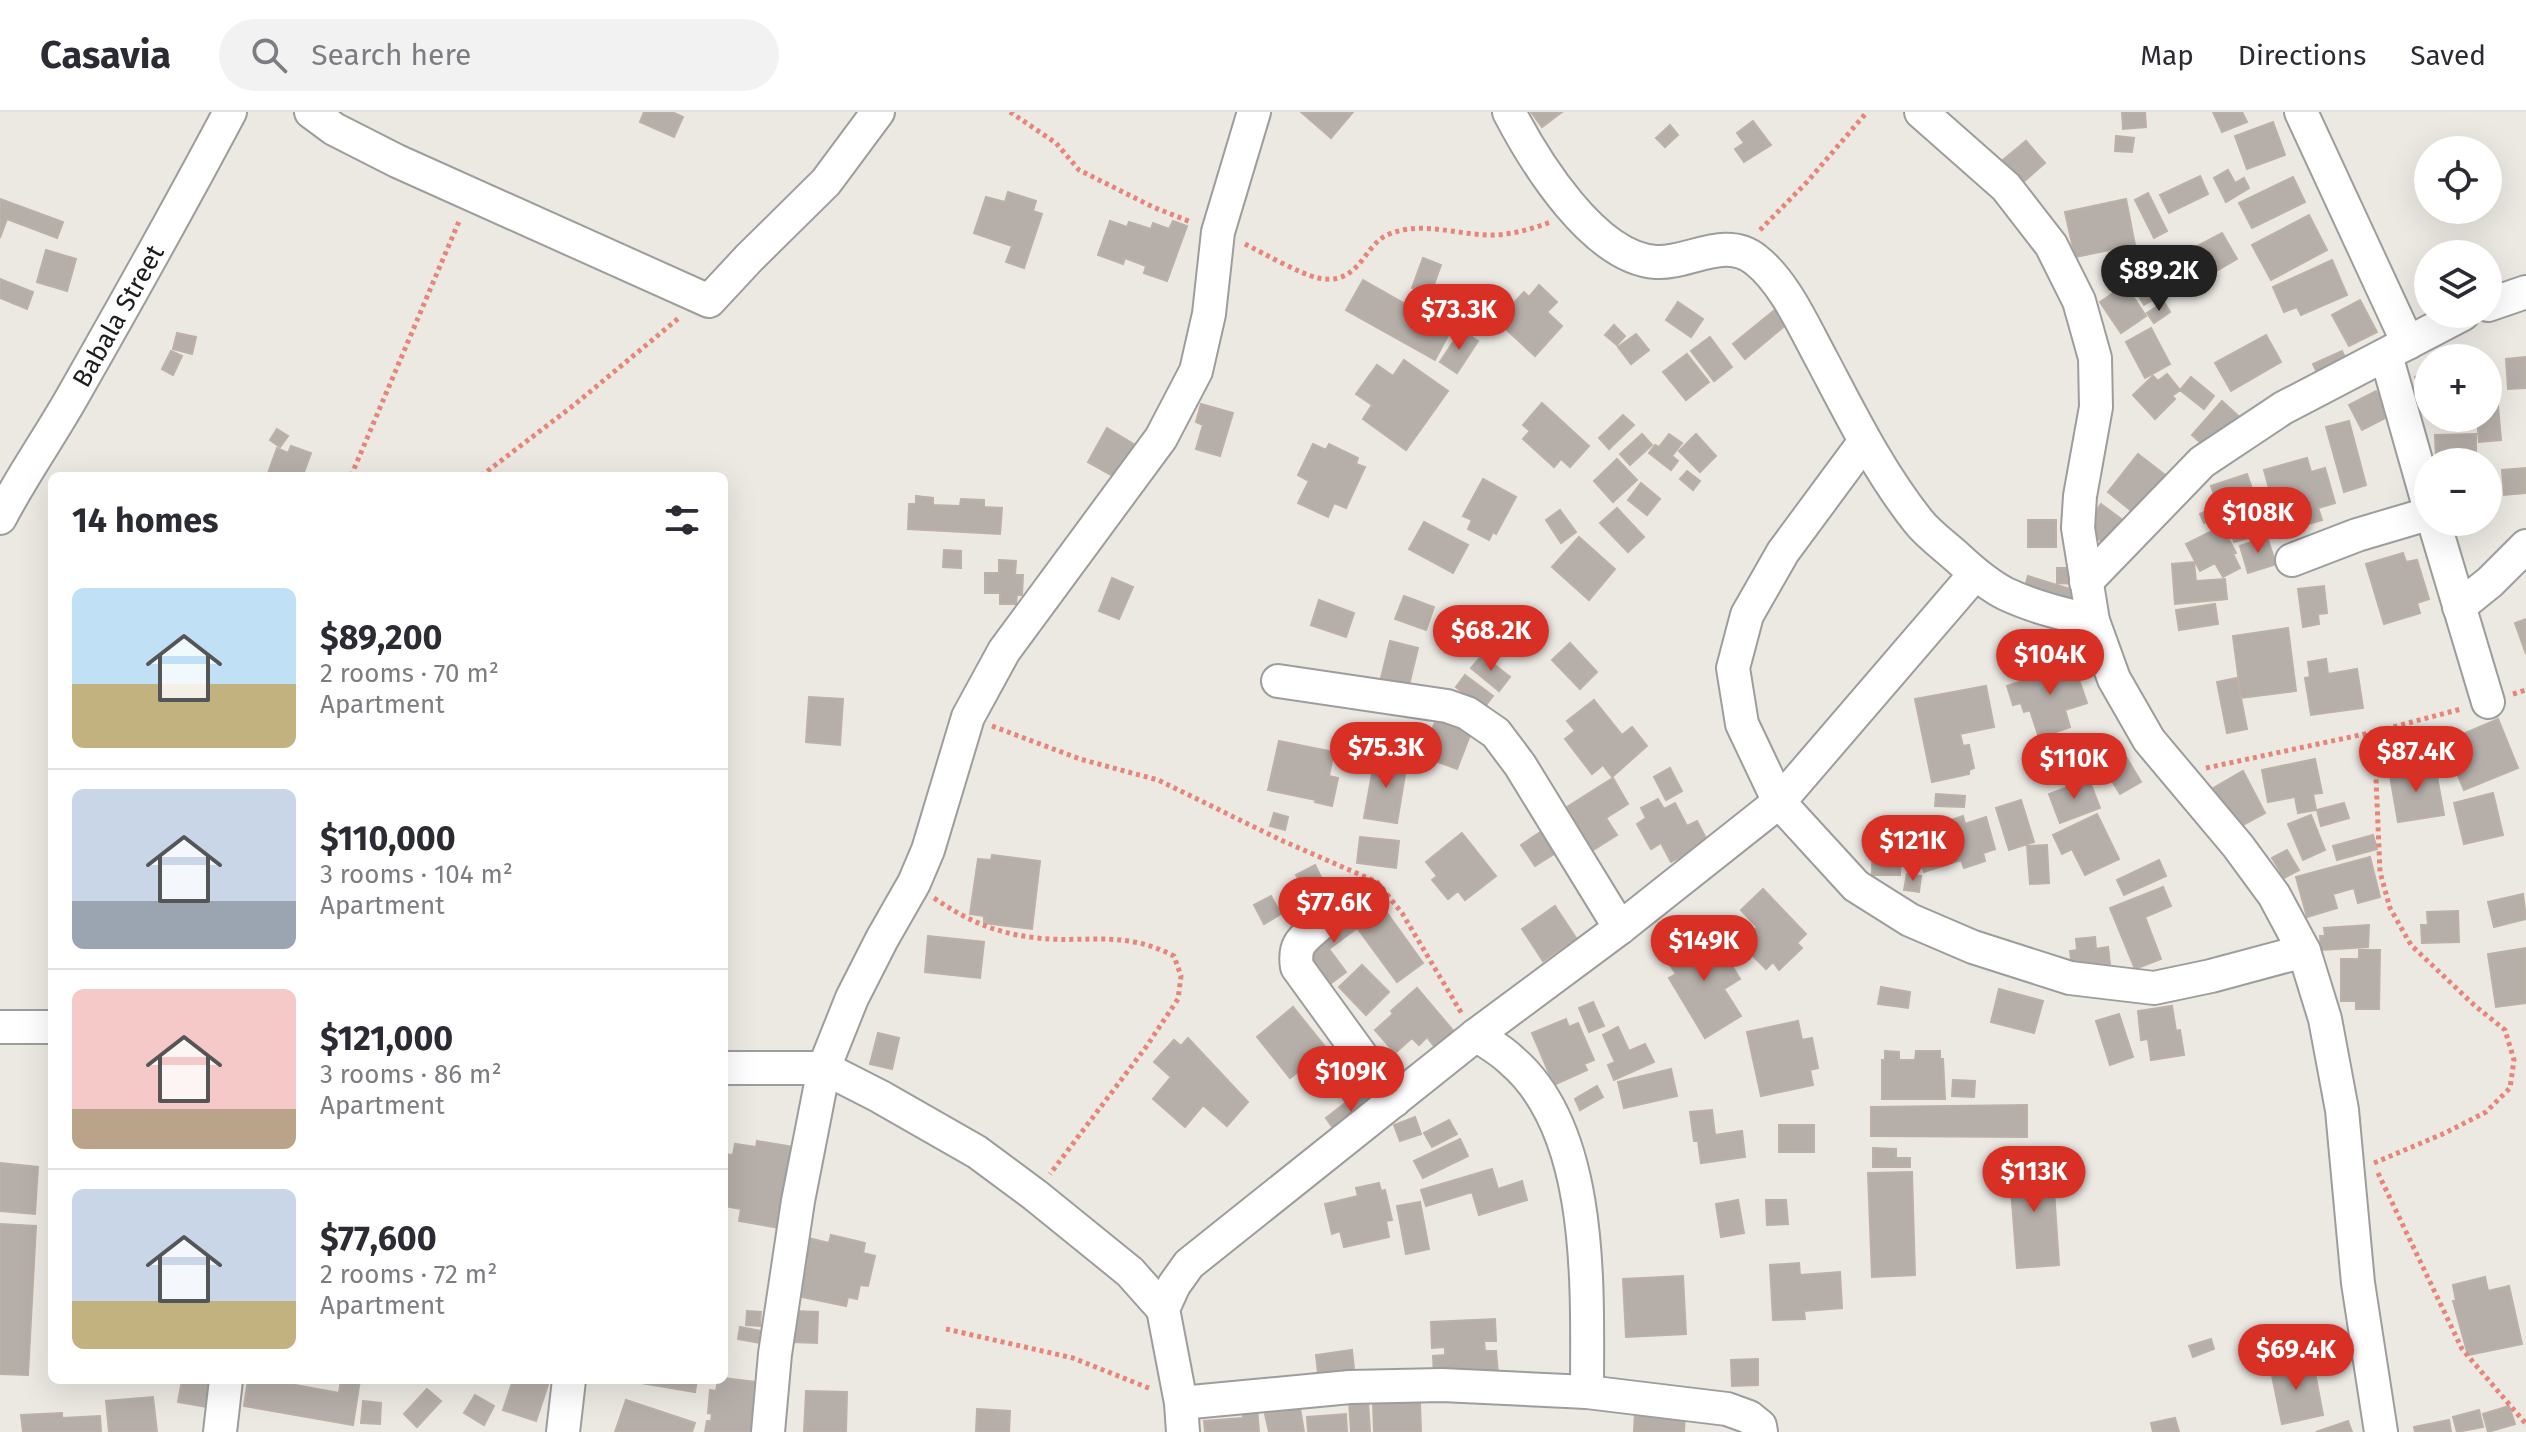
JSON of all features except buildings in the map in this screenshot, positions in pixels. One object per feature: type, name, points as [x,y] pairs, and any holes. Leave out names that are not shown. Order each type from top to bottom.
[{"type":"street","name":"Babala Street","points":[[0,518],[11,468],[69,402],[153,257],[230,112]]},
{"type":"street","points":[[311,112],[334,129],[709,301],[826,182],[878,112]]},
{"type":"street","points":[[768,1432],[775,1354],[796,1217],[824,1068],[852,998],[914,883],[928,850],[968,717],[1004,651],[1161,438],[1196,371],[1209,314],[1218,232],[1254,112]]},
{"type":"street","points":[[1509,112],[1526,144],[1576,214],[1615,247],[1636,259],[1659,262],[1719,250],[1740,251],[1755,259],[1779,287],[1865,441],[1919,522],[1975,574],[2004,593],[2055,613],[2093,621]]},
{"type":"street","points":[[1921,112],[2006,187],[2051,245],[2079,301],[2095,358],[2096,407],[2080,496],[2078,528],[2093,621],[2114,679],[2149,740],[2238,846],[2274,895],[2304,951],[2325,1019],[2342,1110],[2358,1283],[2381,1432]]},
{"type":"street","points":[[2301,112],[2397,349],[2417,448]]},
{"type":"street","points":[[2502,300],[2526,292]]},
{"type":"street","points":[[2086,582],[2202,462],[2283,408],[2437,328]]},
{"type":"street","points":[[1865,441],[1783,552],[1747,615],[1733,668],[1742,724],[1779,802],[1856,886],[1910,920],[1973,947],[2070,978],[2154,988],[2304,951]]},
{"type":"street","points":[[2292,560],[2357,535],[2414,518]]},
{"type":"street","points":[[2438,536],[2488,702]]},
{"type":"street","points":[[2459,607],[2526,546]]},
{"type":"street","points":[[1163,1309],[1174,1285],[1189,1264],[1476,1035],[1620,928],[1779,802],[1975,574]]},
{"type":"street","points":[[1278,681],[1447,706],[1481,722],[1496,733],[1520,765],[1620,928]]},
{"type":"street","points":[[1321,923],[1297,947],[1297,967],[1394,1101]]},
{"type":"street","points":[[0,1027],[48,1027]]},
{"type":"street","points":[[1476,1035],[1513,1060],[1538,1091],[1557,1125],[1574,1175],[1582,1230],[1587,1392]]},
{"type":"street","points":[[728,1068],[824,1068],[977,1152],[1035,1195],[1130,1272],[1163,1309],[1182,1418],[1350,1387],[1442,1385],[1587,1392],[1727,1409],[1749,1417],[1760,1426],[1761,1432]]},
{"type":"street","points":[[220,1432],[226,1384]]},
{"type":"street","points":[[563,1432],[569,1384]]},
{"type":"path","points":[[1010,112],[1056,143],[1079,170],[1153,207],[1218,232],[1319,278],[1342,277],[1358,265],[1384,235],[1412,228],[1443,228],[1489,235],[1519,233],[1576,214]]},
{"type":"path","points":[[1740,251],[1807,182],[1867,112]]},
{"type":"path","points":[[353,472],[471,194]]},
{"type":"path","points":[[486,472],[574,405],[694,306],[709,301]]},
{"type":"path","points":[[2178,774],[2374,732],[2526,690]]},
{"type":"path","points":[[968,717],[1080,759],[1158,780],[1283,841],[1377,882],[1402,913],[1476,1035]]},
{"type":"path","points":[[2374,732],[2380,872],[2390,908],[2411,945],[2505,1030],[2514,1060],[2510,1088],[2486,1112],[2373,1163],[2462,1349],[2526,1424]]},
{"type":"path","points":[[914,883],[965,919],[995,930],[1032,938],[1105,937],[1152,945],[1174,956],[1181,976],[1178,999],[1146,1047],[1035,1195]]},
{"type":"path","points":[[946,1329],[1073,1358],[1130,1379],[1182,1418]]}]
